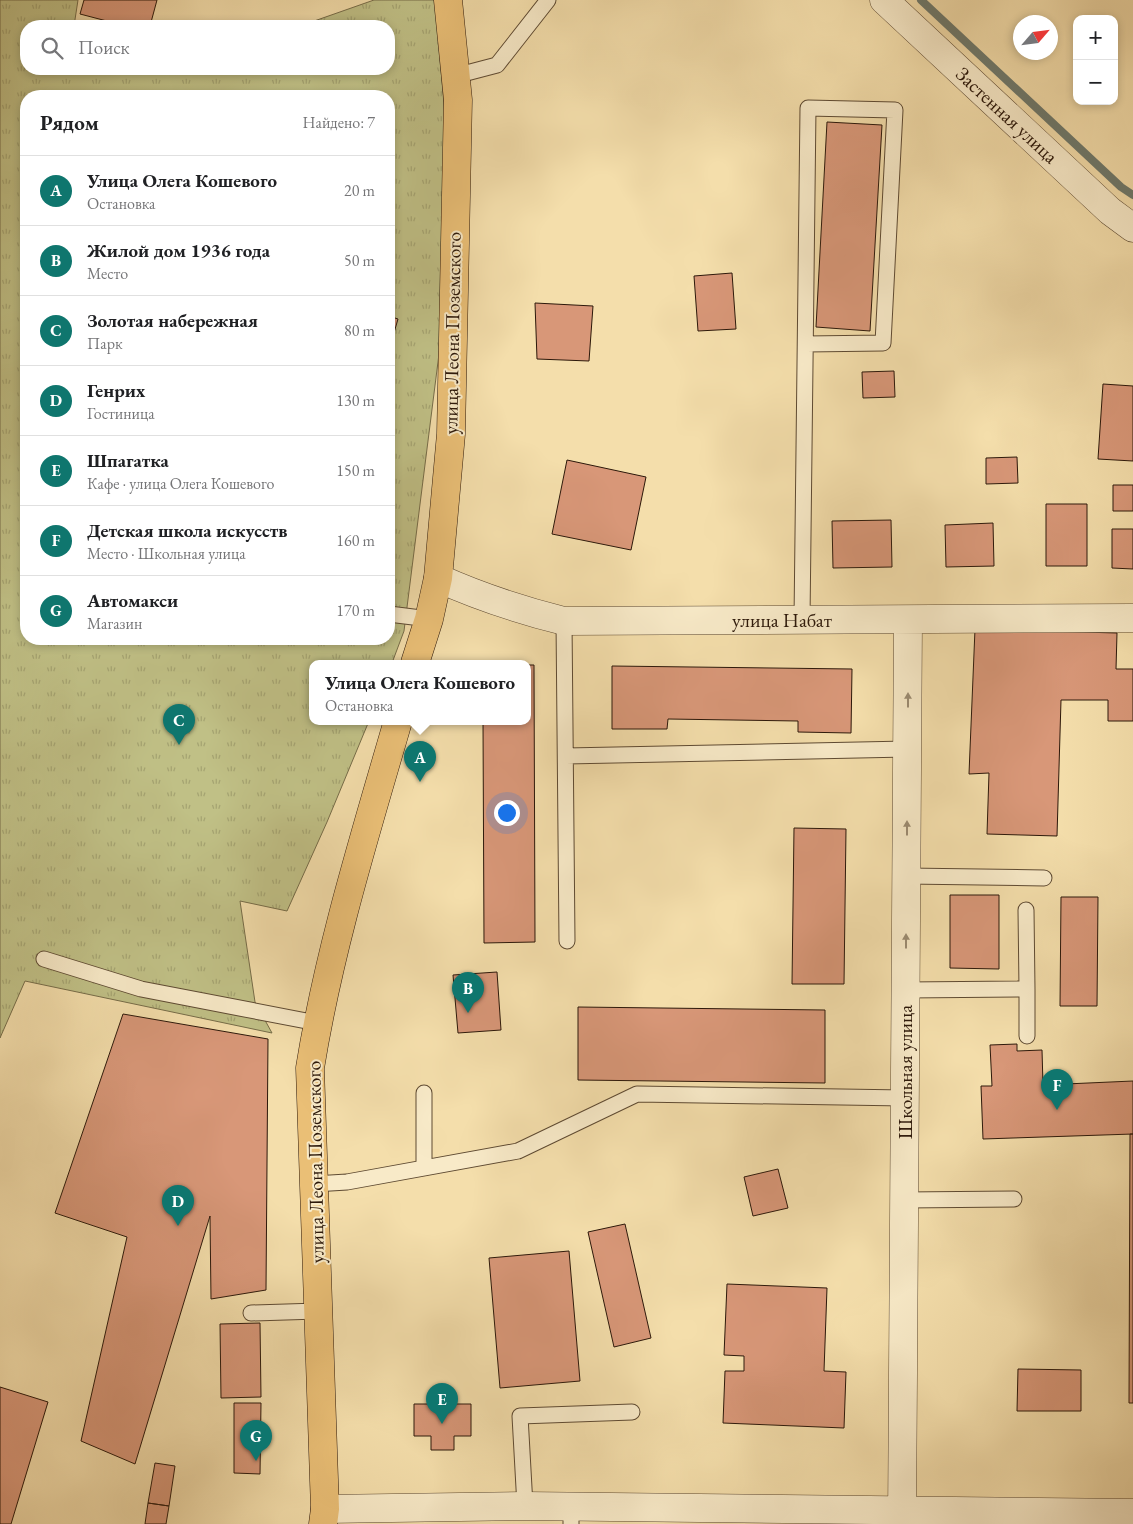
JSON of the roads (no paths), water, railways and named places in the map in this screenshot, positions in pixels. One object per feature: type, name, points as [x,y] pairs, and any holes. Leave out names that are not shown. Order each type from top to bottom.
[{"type":"main road","name":"улица Леона Поземского","points":[[415,660],[429,619],[438,578],[451,434],[457,110],[448,0]]},
{"type":"main road","name":"улица Леона Поземского","points":[[324,1517],[310,1068],[317,1022],[350,885],[397,725]]},
{"type":"street","name":"Застенная улица","points":[[884,0],[1110,211],[1133,228]]},
{"type":"street","name":"улица Набат","points":[[438,578],[510,607],[564,620],[1133,618]]},
{"type":"street","name":"Школьная улица","points":[[902,1516],[908,620]]},
{"type":"street","points":[[324,1517],[525,1506],[571,1515],[902,1516],[1133,1513]]},
{"type":"lane","points":[[455,76],[497,65],[548,0]]},
{"type":"lane","points":[[802,620],[808,108],[895,110],[883,343],[806,344]]},
{"type":"lane","points":[[395,615],[429,619]]},
{"type":"lane","points":[[564,620],[567,941]]},
{"type":"lane","points":[[566,756],[907,749]]},
{"type":"lane","points":[[906,876],[1044,878]]},
{"type":"lane","points":[[1026,910],[1027,1036]]},
{"type":"lane","points":[[44,959],[141,989],[317,1022]]},
{"type":"lane","points":[[906,990],[1027,989]]},
{"type":"lane","points":[[424,1093],[424,1168]]},
{"type":"lane","points":[[314,1184],[347,1182],[518,1151],[637,1094],[905,1098]]},
{"type":"lane","points":[[904,1200],[1014,1198]]},
{"type":"lane","points":[[251,1313],[318,1311]]},
{"type":"lane","points":[[525,1506],[520,1416],[632,1412]]},
{"type":"waterway","points":[[921,0],[1121,187],[1133,195]]},
{"type":"place","name":"Золотая набережная","points":[[179,745]]},
{"type":"place","name":"Улица Олега Кошевого","points":[[420,782]]},
{"type":"place","name":"Жилой дом 1936 года","points":[[468,1013]]},
{"type":"place","name":"Детская школа искусств","points":[[1057,1110]]},
{"type":"place","name":"Генрих","points":[[178,1226]]},
{"type":"place","name":"Шпагатка","points":[[442,1424]]},
{"type":"place","name":"Автомакси","points":[[256,1461]]}]
